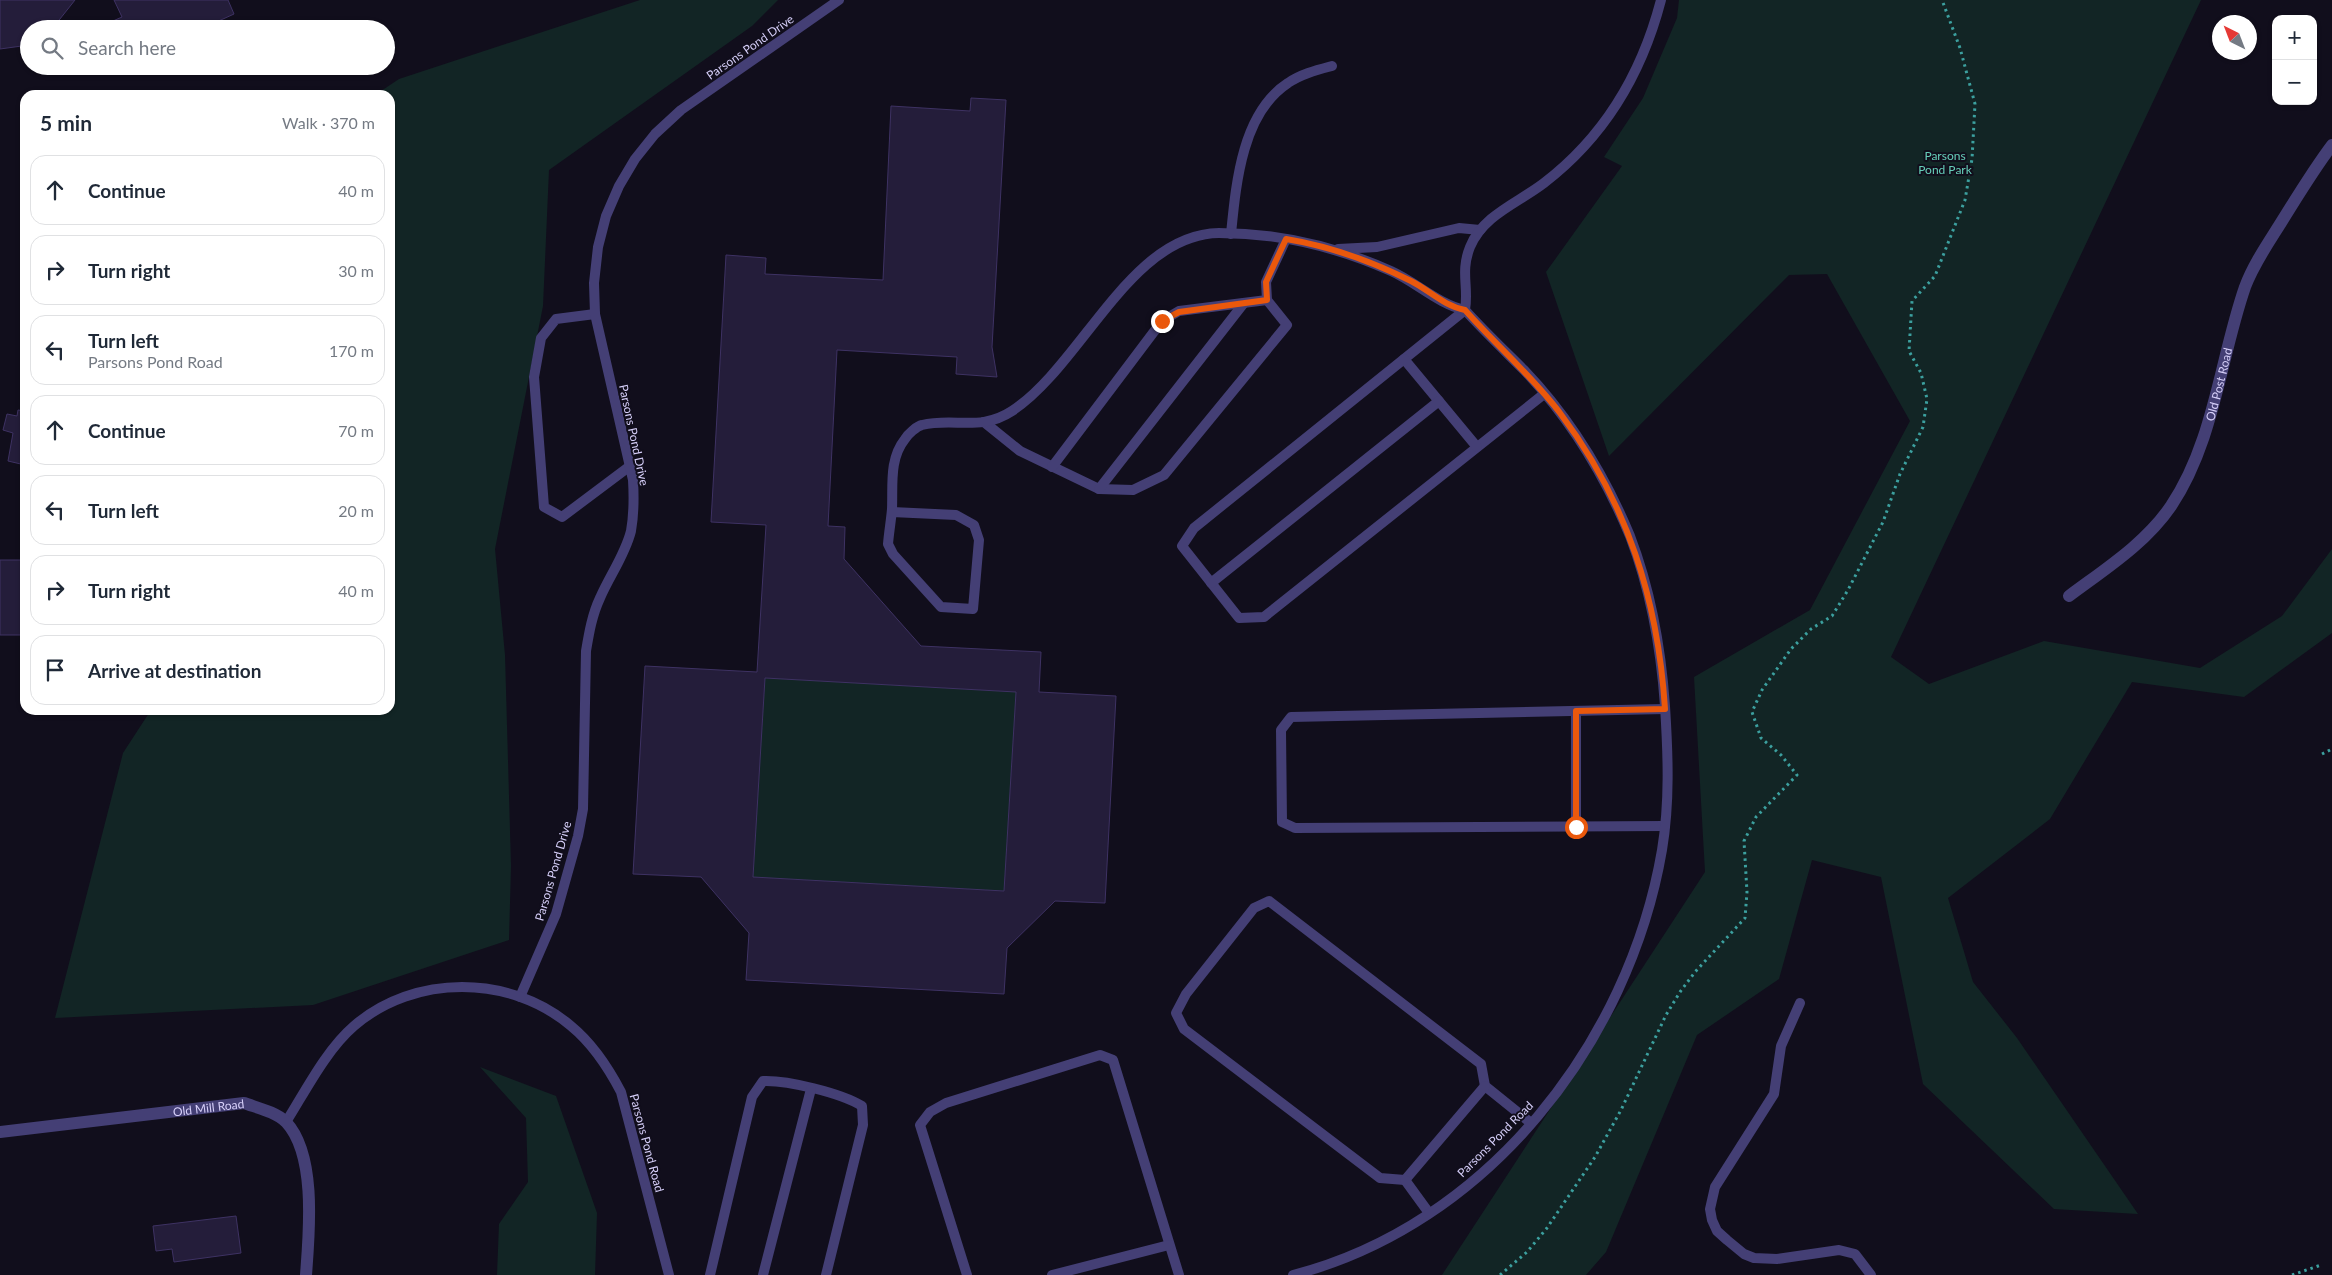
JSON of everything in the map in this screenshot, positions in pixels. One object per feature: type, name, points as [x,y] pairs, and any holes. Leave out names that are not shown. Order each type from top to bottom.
[{"type":"street","name":"Old Post Road","points":[[2069,596],[2125,554],[2150,531],[2170,507],[2186,481],[2198,453],[2245,286],[2259,258],[2332,144]]},
{"type":"street","name":"Old Mill Road","points":[[0,1132],[244,1103],[267,1111],[286,1122]]},
{"type":"street","points":[[286,1122],[298,1143],[306,1170],[310,1221],[306,1275]]},
{"type":"lane","name":"Parsons Pond Drive","points":[[520,997],[556,914],[578,836],[583,809],[586,651],[590,626],[599,599],[623,553],[630,532],[634,507],[633,480],[596,314],[594,282],[598,247],[606,216],[618,186],[635,159],[655,134],[681,110],[839,0]]},
{"type":"lane","points":[[1465,310],[1465,262],[1471,245],[1480,230],[1492,217],[1544,184],[1596,134],[1618,102],[1637,69],[1650,38],[1661,0]]},
{"type":"lane","points":[[1231,234],[1244,153],[1261,111],[1272,97],[1288,83],[1310,72],[1332,66]]},
{"type":"lane","points":[[1330,249],[1377,247],[1459,228],[1480,230]]},
{"type":"lane","points":[[892,512],[956,515],[974,525],[979,540],[972,609],[941,607],[893,554],[888,544],[892,512],[893,465],[898,450],[906,437],[920,425],[984,422],[1011,411],[1051,376],[1132,276],[1151,259],[1176,244],[1217,233],[1286,239],[1330,249],[1391,271],[1414,282],[1453,308],[1465,310]]},
{"type":"lane","points":[[984,422],[1020,451],[1099,489],[1133,490],[1164,475],[1287,325],[1267,300],[1266,282],[1286,239]]},
{"type":"lane","points":[[1052,467],[1162,321],[1179,312],[1267,300]]},
{"type":"lane","points":[[1099,489],[1244,303]]},
{"type":"lane","points":[[1465,310],[1194,528],[1182,546],[1239,618],[1264,617],[1544,394]]},
{"type":"lane","name":"Parsons Pond Road","points":[[1293,1275],[1335,1262],[1378,1243],[1429,1213],[1483,1172],[1531,1123],[1577,1064],[1602,1024],[1623,982],[1640,939],[1653,894],[1665,826],[1668,755],[1662,668],[1656,624],[1645,580],[1612,496],[1590,457],[1560,412],[1525,371],[1465,310]]},
{"type":"lane","points":[[596,314],[556,320],[541,338],[534,377],[544,507],[562,517],[630,466]]},
{"type":"lane","points":[[1404,359],[1477,447]]},
{"type":"lane","points":[[1211,582],[1439,401]]},
{"type":"lane","points":[[1665,709],[1291,717],[1281,730],[1282,822],[1295,828],[1665,826]]},
{"type":"lane","points":[[1576,711],[1576,827]]},
{"type":"lane","points":[[1429,1213],[1405,1180],[1380,1178],[1184,1030],[1176,1013],[1186,994],[1254,908],[1270,901],[1481,1064],[1485,1086],[1531,1123]]},
{"type":"lane","name":"Parsons Pond Road","points":[[286,1122],[343,1038],[369,1014],[388,1003],[410,994],[449,987],[467,986],[494,990],[520,997],[545,1008],[570,1025],[592,1046],[608,1068],[621,1092],[669,1275]]},
{"type":"lane","points":[[1800,1003],[1781,1046],[1774,1094],[1715,1187],[1710,1209],[1712,1220],[1717,1231],[1744,1254],[1754,1258],[1777,1259],[1839,1250],[1855,1254],[1870,1275]]},
{"type":"lane","points":[[967,1275],[920,1125],[930,1112],[946,1103],[1100,1055],[1113,1060],[1179,1275]]},
{"type":"lane","points":[[710,1275],[752,1097],[763,1081],[778,1080],[851,1099],[862,1106],[863,1125],[826,1275]]},
{"type":"lane","points":[[1405,1180],[1485,1086]]},
{"type":"lane","points":[[763,1275],[811,1089]]},
{"type":"lane","points":[[1052,1275],[1169,1245]]},
{"type":"path","points":[[1500,1275],[1527,1252],[1547,1228],[1610,1132],[1680,992],[1695,972],[1745,918],[1747,892],[1744,840],[1756,817],[1797,775],[1781,755],[1761,738],[1752,712],[1762,690],[1791,649],[1811,629],[1832,616],[1848,590],[1883,522],[1900,474],[1923,427],[1927,399],[1921,373],[1909,351],[1912,301],[1935,276],[1964,200],[1972,159],[1975,104],[1960,48],[1942,0]]},
{"type":"path","points":[[2322,754],[2332,749]]},
{"type":"path","points":[[2292,1275],[2321,1265]]},
{"type":"green space","points":[[640,0],[778,0],[752,26],[549,170],[543,306],[495,549],[505,655],[511,866],[509,940],[313,1005],[55,1018],[123,753],[148,715],[395,715],[395,90],[382,90],[399,79]]},
{"type":"green space","name":"Parsons Pond Park","points":[[1679,0],[2201,0],[1891,657],[1929,684],[2044,641],[2200,668],[2282,616],[2332,549],[2332,633],[2244,697],[2132,682],[2050,819],[1948,898],[1973,982],[2017,1038],[2138,1214],[2054,1209],[1923,1084],[1881,877],[1812,860],[1779,979],[1697,1035],[1606,1252],[1586,1275],[1442,1275],[1705,872],[1694,677],[1810,610],[1910,421],[1827,274],[1789,275],[1609,456],[1546,272],[1622,166],[1604,157],[1643,98],[1677,18]]},
{"type":"green space","points":[[765,678],[1016,692],[1004,891],[753,877]]},
{"type":"green space","points":[[480,1067],[556,1096],[597,1213],[595,1275],[497,1275],[499,1224],[528,1182],[526,1118]]},
{"type":"building","points":[[0,0],[75,0],[59,20],[20,20],[20,46],[0,49]]},
{"type":"building","points":[[114,0],[228,0],[234,14],[221,20],[115,20],[122,17]]},
{"type":"building","points":[[971,98],[1006,100],[992,347],[997,377],[956,374],[957,357],[837,350],[828,526],[845,527],[844,559],[921,646],[1041,652],[1039,692],[1116,696],[1105,903],[1055,901],[1007,948],[1004,994],[746,980],[749,933],[701,877],[633,874],[645,666],[757,672],[766,525],[711,522],[726,255],[766,258],[765,274],[883,280],[891,106],[970,111]],"holes":[[[765,678],[1016,692],[1004,891],[753,877]]]},
{"type":"building","points":[[18,410],[20,410],[20,464],[8,461],[13,433],[3,430],[7,414],[17,416]]},
{"type":"building","points":[[0,560],[20,560],[20,635],[0,635]]},
{"type":"building","points":[[236,1216],[241,1253],[174,1262],[172,1249],[156,1251],[153,1226]]},
{"type":"route","points":[[1162,321],[1179,312],[1267,300],[1266,282],[1286,239],[1309,243],[1343,253],[1391,271],[1414,282],[1453,308],[1465,310],[1487,335],[1525,371],[1560,412],[1590,457],[1612,496],[1645,580],[1656,624],[1665,709],[1576,711],[1576,827]]}]
